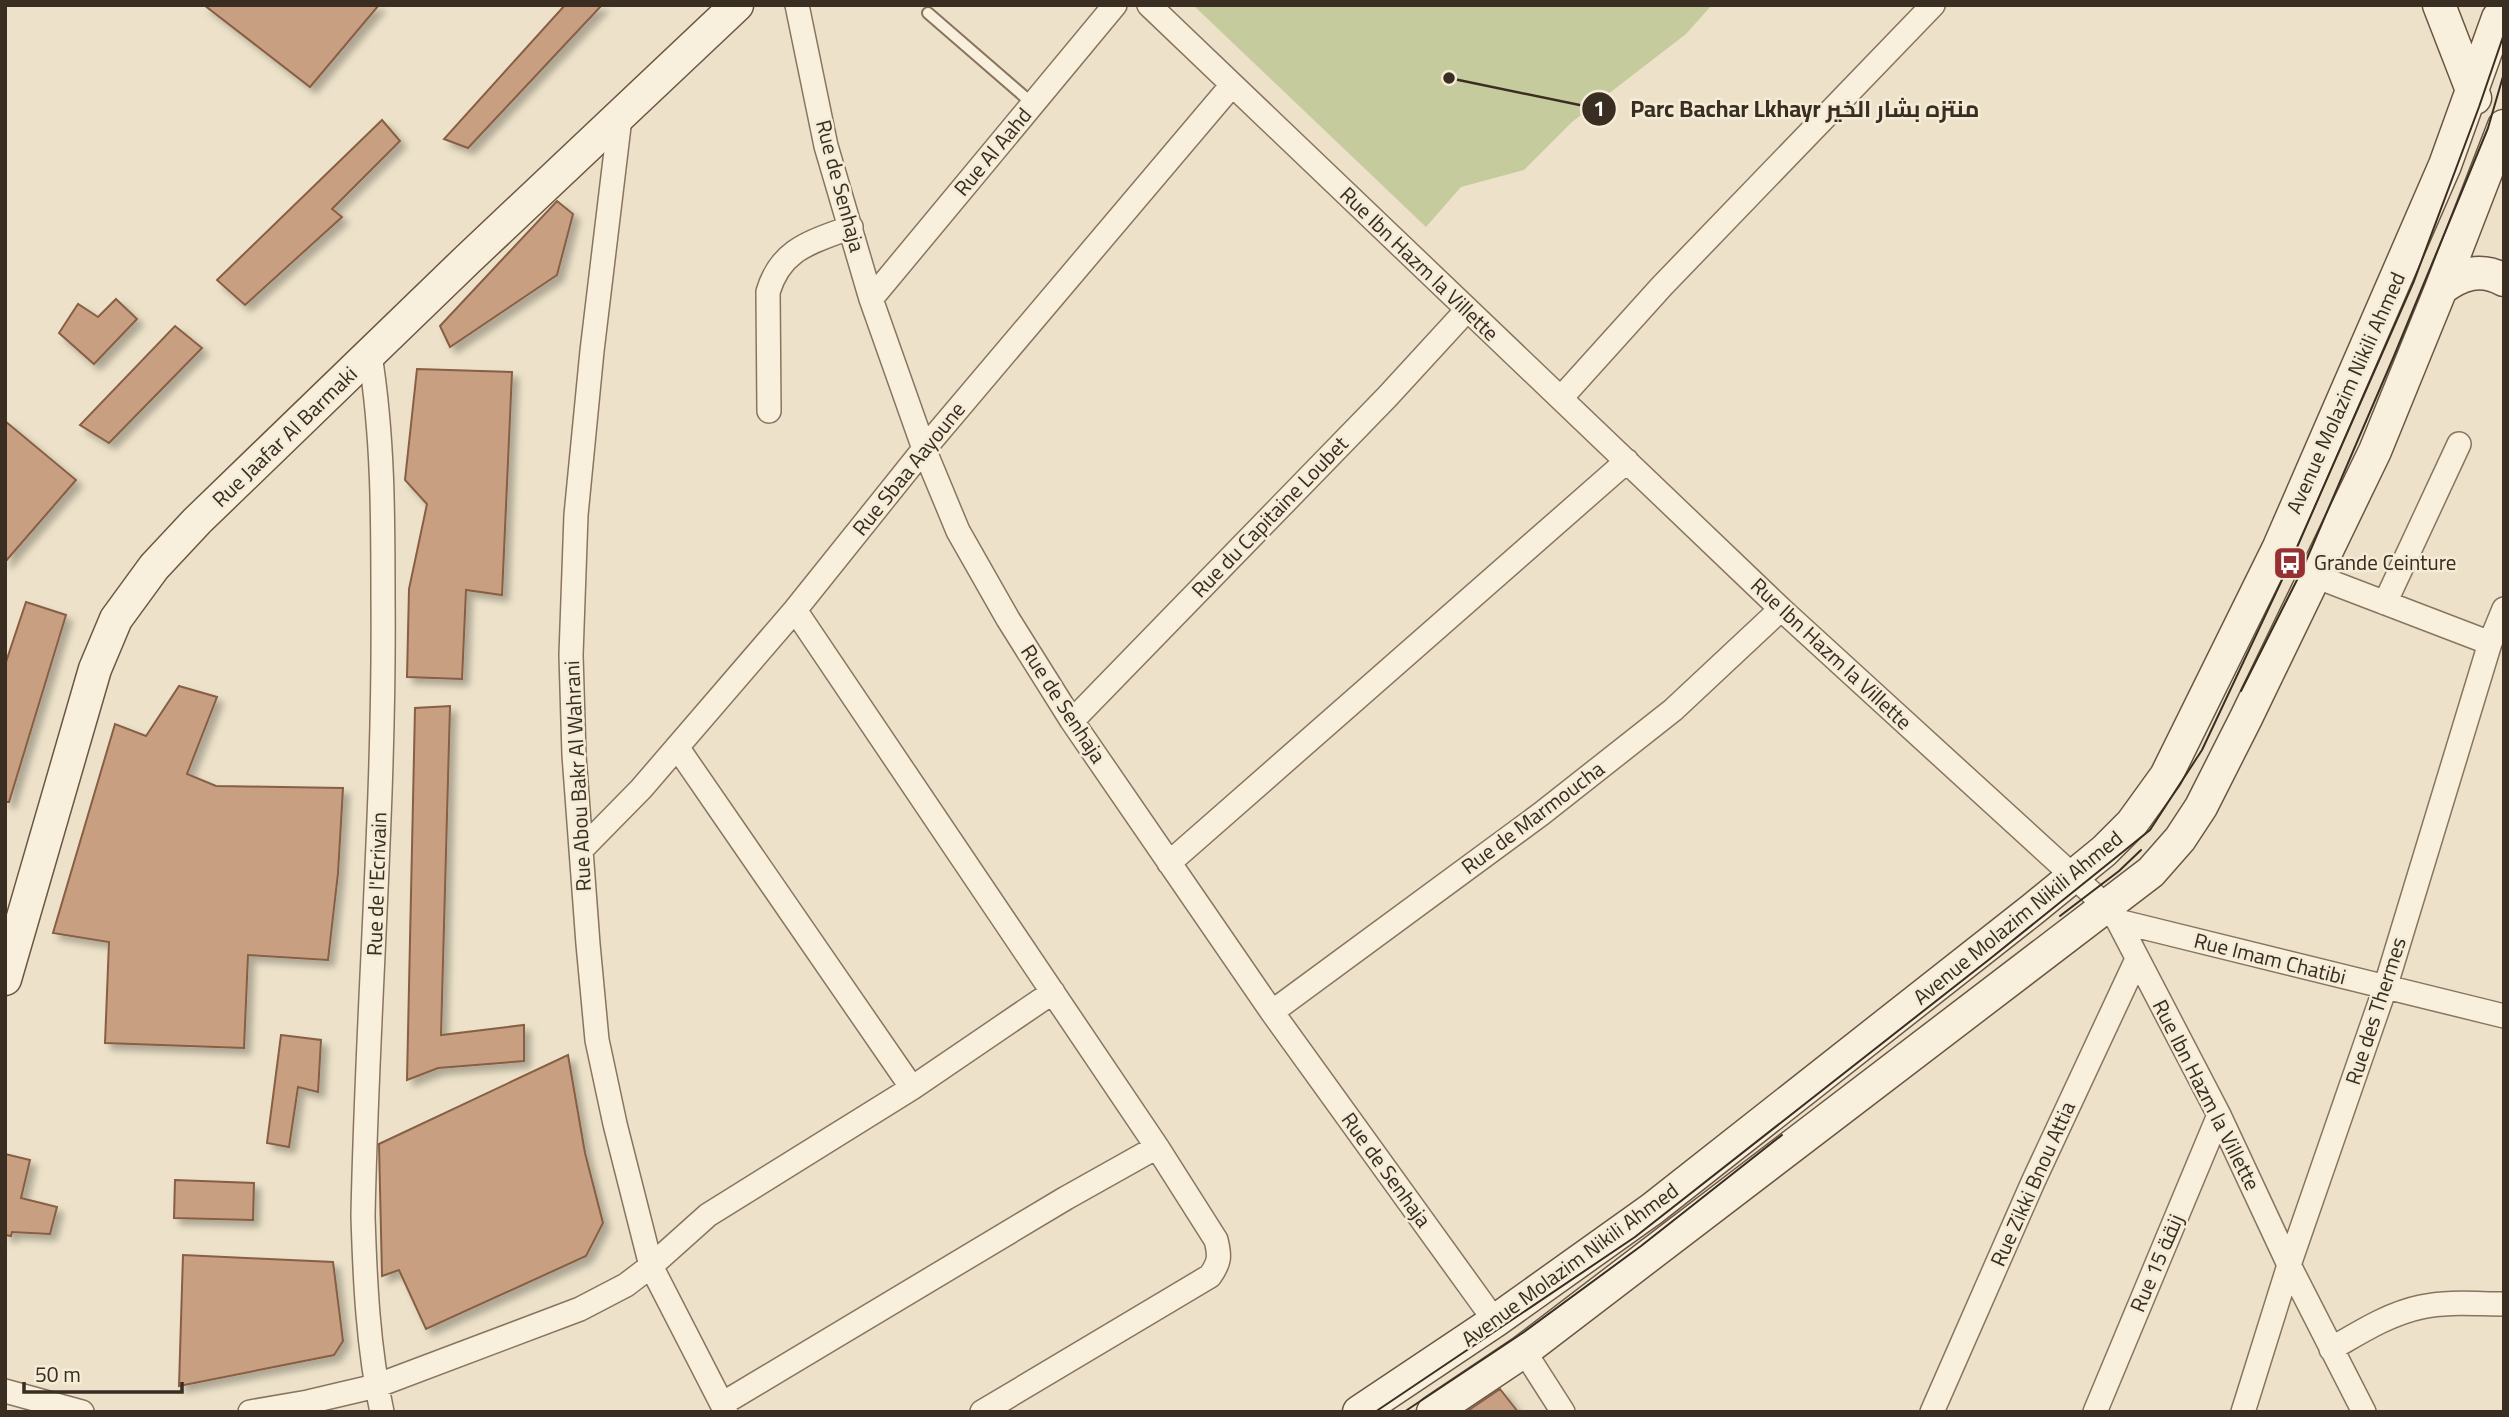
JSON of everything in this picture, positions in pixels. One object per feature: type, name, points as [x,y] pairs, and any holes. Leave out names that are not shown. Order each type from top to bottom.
[{"type":"street","name":"Rue Jaafar Al Barmaki","points":[[5,979],[94,669],[116,619],[154,567],[197,521],[468,259],[737,5]]},
{"type":"street","name":"Rue de Senhaja","points":[[797,5],[826,146],[871,299],[941,493],[980,571],[1072,721],[1169,863],[1272,1012],[1495,1321]]},
{"type":"street","name":"Rue Al Aahd","points":[[871,299],[1115,5]]},
{"type":"street","name":"Rue Ibn Hazm la Villette","points":[[1149,5],[1781,609],[2074,875],[2112,914],[2220,1115],[2289,1265],[2364,1412]]},
{"type":"street","points":[[1561,398],[1662,286],[1933,5]]},
{"type":"street","points":[[2439,5],[2473,92],[2499,137],[2504,186]]},
{"type":"street","name":"Avenue Molazim Nikili Ahmed","points":[[1359,1412],[1495,1321],[1652,1209],[2104,851],[2132,823],[2166,776],[2279,547],[2418,229],[2473,92],[2499,16]]},
{"type":"street","name":"Rue Sbaa Aayoune","points":[[581,850],[641,789],[795,610],[924,449],[1233,85]]},
{"type":"street","name":"Rue Abou Bakr Al Wahrani","points":[[620,118],[592,351],[576,515],[571,655],[574,755],[581,850],[597,1040],[615,1124],[652,1266],[724,1408]]},
{"type":"street","name":"Avenue Molazim Nikili Ahmed","points":[[1433,1412],[1524,1351],[2112,914],[2179,839],[2201,807],[2375,451],[2499,137]]},
{"type":"street","points":[[769,411],[768,292],[771,281],[781,263],[791,253],[851,227]]},
{"type":"street","points":[[2441,289],[2455,278],[2471,273],[2483,272],[2504,280]]},
{"type":"street","name":"Rue du Capitaine Loubet","points":[[1072,721],[1387,397],[1466,310]]},
{"type":"street","name":"Rue de l'Ecrivain","points":[[370,355],[378,405],[382,472],[384,696],[363,1216],[376,1386],[382,1412]]},
{"type":"street","points":[[2385,603],[2459,444]]},
{"type":"street","points":[[1169,863],[1627,461]]},
{"type":"street","points":[[2315,576],[2490,643]]},
{"type":"street","name":"Rue de Marmoucha","points":[[1272,1012],[1542,814],[1673,710],[1781,609]]},
{"type":"street","points":[[795,610],[1157,1147],[1216,1240],[1220,1255],[1218,1265],[1210,1276],[982,1412]]},
{"type":"street","name":"Rue des Thermes","points":[[2243,1412],[2289,1265],[2385,988],[2490,643],[2504,610]]},
{"type":"street","points":[[677,747],[912,1088]]},
{"type":"street","name":"Rue Imam Chatibi","points":[[2112,914],[2385,988],[2504,1016]]},
{"type":"street","name":"Rue Zikki Bnou Attia","points":[[1932,1412],[2033,1182],[2137,958]]},
{"type":"street","points":[[250,1412],[376,1386],[580,1309],[626,1285],[652,1266],[673,1244],[708,1215],[912,1088],[1053,992]]},
{"type":"street","name":"Rue 15 زنقة","points":[[2095,1412],[2220,1115]]},
{"type":"street","points":[[724,1408],[1066,1198],[1157,1147]]},
{"type":"street","points":[[2331,1349],[2376,1323],[2420,1307],[2454,1303],[2504,1304]]},
{"type":"street","points":[[1524,1351],[1563,1412]]},
{"type":"street","points":[[5,1391],[82,1412]]},
{"type":"lane","points":[[928,13],[1033,104]]},
{"type":"green space","points":[[1193,5],[1712,5],[1686,34],[1572,122],[1524,170],[1461,187],[1426,227]]},
{"type":"building","points":[[204,5],[379,5],[310,87]]},
{"type":"building","points":[[565,5],[602,5],[468,148],[444,139]]},
{"type":"building","points":[[382,120],[400,141],[332,209],[342,217],[245,305],[217,280]]},
{"type":"building","points":[[557,201],[573,214],[557,275],[450,347],[440,326]]},
{"type":"building","points":[[116,299],[137,319],[94,364],[59,333],[78,304],[98,317]]},
{"type":"building","points":[[175,326],[202,348],[109,443],[80,425]]},
{"type":"building","points":[[417,369],[512,372],[502,595],[466,590],[462,679],[407,677],[409,589],[427,504],[405,480]]},
{"type":"building","points":[[5,421],[76,480],[5,562]]},
{"type":"building","points":[[26,602],[66,615],[9,802],[5,802],[5,665]]},
{"type":"building","points":[[179,686],[217,697],[187,774],[216,786],[343,788],[338,873],[328,960],[248,955],[244,1048],[105,1043],[109,942],[53,933],[115,724],[146,736]]},
{"type":"building","points":[[450,706],[441,1035],[524,1025],[524,1061],[438,1068],[407,1080],[415,708]]},
{"type":"building","points":[[281,1035],[321,1040],[318,1092],[298,1087],[289,1147],[267,1143]]},
{"type":"building","points":[[568,1055],[585,1153],[603,1223],[586,1256],[426,1329],[399,1270],[382,1276],[379,1144]]},
{"type":"building","points":[[5,1154],[30,1160],[21,1198],[57,1207],[50,1234],[12,1232],[11,1236],[5,1235]]},
{"type":"building","points":[[175,1180],[254,1183],[253,1220],[174,1218]]},
{"type":"building","points":[[183,1255],[333,1262],[343,1341],[334,1355],[179,1386]]},
{"type":"building","points":[[1500,1389],[1518,1412],[1466,1412]]},
{"type":"tram line","points":[[1375,1412],[1635,1237],[2150,830],[2202,750],[2290,563],[2414,281],[2504,34]]},
{"type":"tram line","points":[[2241,691],[2302,570],[2394,356],[2488,128],[2504,73]]},
{"type":"tram line","points":[[2060,916],[2119,871],[2141,850]]},
{"type":"tram line","points":[[1404,1412],[1524,1332],[1641,1246],[1782,1135]]},
{"type":"place","name":"Parc Bachar Lkhayr منتزه بشار الخير","points":[[1449,78]]},
{"type":"place","name":"Grande Ceinture","points":[[2290,563]]}]
